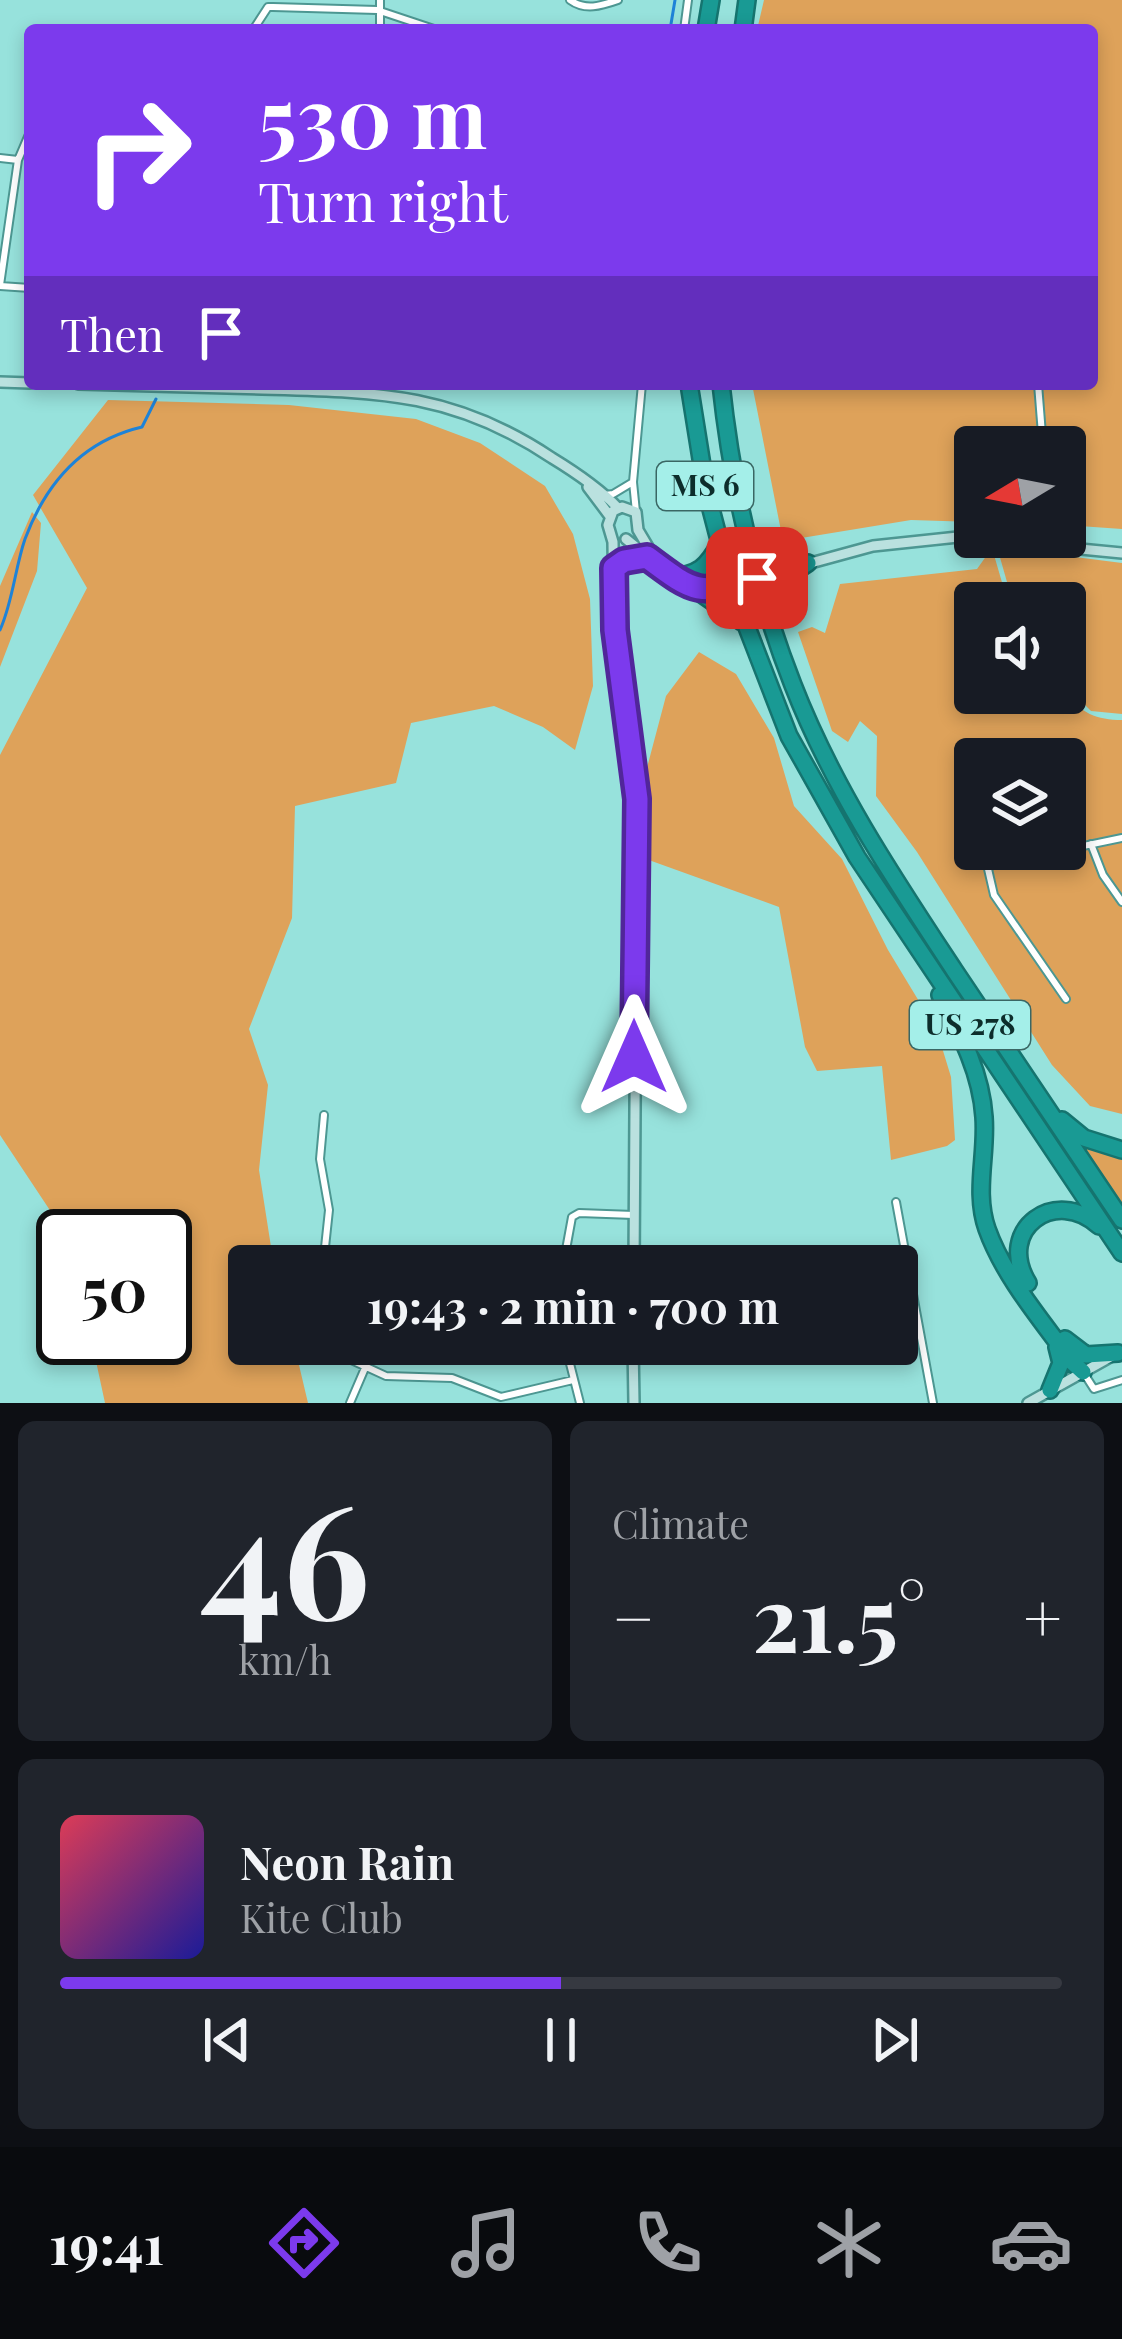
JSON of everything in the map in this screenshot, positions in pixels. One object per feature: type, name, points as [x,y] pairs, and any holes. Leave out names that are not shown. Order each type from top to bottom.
[{"type":"highway","name":"MS 6","points":[[690,390],[706,490],[730,586]]},
{"type":"highway","name":"MS 6","points":[[722,390],[742,519],[757,578]]},
{"type":"highway","points":[[742,519],[766,559],[779,564],[808,563]]},
{"type":"highway","points":[[665,572],[688,576],[704,568],[720,543]]},
{"type":"highway","points":[[780,650],[772,600],[784,578],[808,563]]},
{"type":"highway","name":"US 278","points":[[757,578],[815,738],[862,826],[1122,1220]]},
{"type":"highway","name":"US 278","points":[[730,586],[789,736],[820,795],[1122,1253]]},
{"type":"highway","points":[[696,590],[742,622]]},
{"type":"highway","points":[[901,921],[972,1060],[984,1120],[980,1176],[986,1225],[1003,1261],[1083,1372]]},
{"type":"highway","points":[[1042,1101],[1084,1138],[1122,1150]]},
{"type":"highway","points":[[1049,1390],[1061,1363],[1058,1336],[1019,1269],[1017,1245],[1022,1233],[1041,1216],[1065,1210],[1090,1218],[1111,1237]]},
{"type":"highway","points":[[1058,1336],[1086,1354],[1120,1352]]},
{"type":"main road","points":[[352,390],[465,411],[522,438],[605,495],[616,510]]},
{"type":"main road","points":[[581,478],[616,510],[635,512],[638,530],[665,572]]},
{"type":"main road","points":[[616,510],[608,525],[665,572],[696,590],[730,586],[873,546],[954,537]]},
{"type":"main road","points":[[620,537],[638,530]]},
{"type":"main road","points":[[620,537],[614,568],[615,630],[637,799],[634,1245]]},
{"type":"main road","points":[[1086,547],[1122,553]]},
{"type":"main road","points":[[614,568],[647,557]]},
{"type":"main road","points":[[1028,1403],[1120,1352]]},
{"type":"main road","points":[[633,1365],[634,1403]]},
{"type":"street","points":[[379,24],[380,0]]},
{"type":"street","points":[[570,0],[592,7],[618,0]]},
{"type":"street","points":[[257,24],[268,7],[377,10],[418,24]]},
{"type":"street","points":[[0,286],[24,146]]},
{"type":"street","points":[[0,158],[18,160]]},
{"type":"street","points":[[635,512],[632,482],[640,390]]},
{"type":"street","points":[[1038,390],[1041,426]]},
{"type":"street","points":[[605,495],[632,482]]},
{"type":"street","points":[[616,510],[632,482]]},
{"type":"street","points":[[1066,999],[992,892],[987,876],[992,865],[1122,838]]},
{"type":"street","points":[[1091,844],[1103,875],[1122,902]]},
{"type":"street","points":[[324,1115],[320,1159],[329,1210],[325,1245]]},
{"type":"street","points":[[896,1202],[933,1403]]},
{"type":"street","points":[[567,1245],[572,1217],[634,1215]]},
{"type":"street","points":[[359,1365],[386,1376],[452,1378],[501,1397],[572,1380]]},
{"type":"street","points":[[569,1365],[580,1403]]},
{"type":"street","points":[[350,1403],[364,1368]]},
{"type":"street","points":[[1083,1372],[1094,1389],[1122,1380]]},
{"type":"shaded area","points":[[764,0],[1122,0],[1122,529],[1086,526],[1086,426],[954,426],[954,521],[911,520],[783,541],[753,390],[1098,390],[1098,24],[758,24]]},
{"type":"shaded area","points":[[108,400],[289,405],[416,419],[480,443],[545,486],[573,534],[590,599],[593,686],[575,750],[543,727],[494,706],[411,723],[396,783],[295,806],[292,918],[249,1029],[268,1085],[259,1170],[271,1245],[228,1245],[228,1365],[299,1365],[308,1403],[105,1403],[97,1365],[192,1365],[192,1209],[49,1209],[0,1135],[0,755],[87,588],[33,495]]},
{"type":"shaded area","points":[[32,512],[41,523],[37,571],[0,667],[0,586]]},
{"type":"shaded area","points":[[985,558],[995,558],[1002,582],[954,582],[954,714],[1086,711],[1122,720],[1122,1114],[1090,1106],[1052,1065],[917,852],[876,796],[877,736],[860,721],[848,742],[832,731],[798,632],[812,627],[825,633],[840,584],[977,569]]},
{"type":"shaded area","points":[[1000,558],[1122,563],[1122,714],[1091,711],[1086,706],[1086,582],[1007,582]]},
{"type":"shaded area","points":[[699,652],[736,674],[774,738],[794,806],[842,859],[888,950],[937,1031],[951,1077],[955,1140],[947,1146],[891,1160],[882,1066],[817,1071],[805,1047],[779,907],[646,859],[644,779],[666,696]]},
{"type":"shaded area","points":[[1076,1141],[1122,1155],[1122,1208]]},
{"type":"waterway","points":[[671,24],[675,0]]},
{"type":"waterway","points":[[0,630],[25,539],[55,483],[101,443],[142,427],[156,399]]},
{"type":"route","points":[[634,1057],[637,799],[615,630],[614,568],[647,557],[670,577],[696,590],[757,578]]}]
